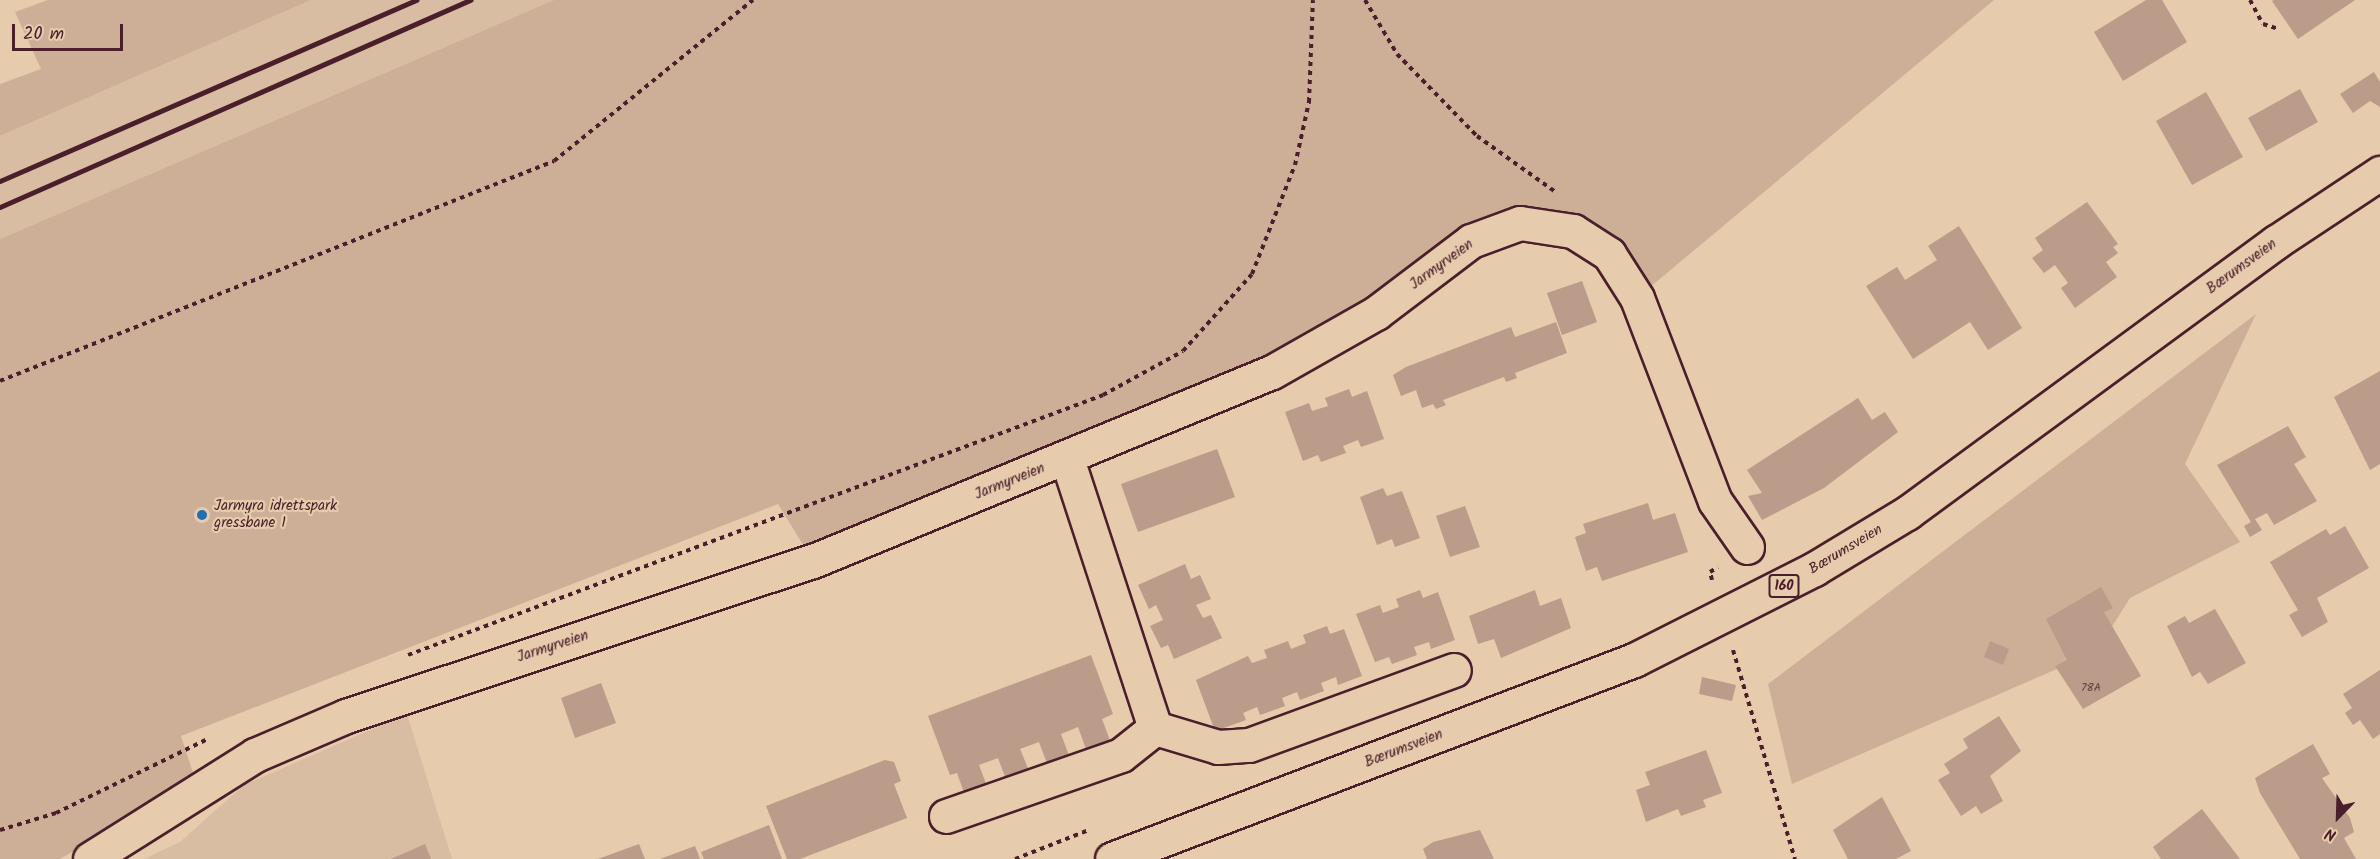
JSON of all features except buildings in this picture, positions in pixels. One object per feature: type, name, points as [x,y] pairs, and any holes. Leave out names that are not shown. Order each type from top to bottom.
[{"type":"street","name":"Bærumsveien","points":[[1112,859],[1634,660],[1814,569],[1907,513],[2276,242],[2380,173]]},
{"type":"street","name":"Jarmyrveien","points":[[90,859],[255,755],[346,716],[813,561],[1067,459],[1272,372],[1376,313],[1471,241],[1520,223],[1573,231],[1609,254],[1637,298],[1715,501],[1747,547]]},
{"type":"street","points":[[1067,459],[1155,728]]},
{"type":"street","points":[[1155,728],[1218,747],[1249,745],[1454,670]]},
{"type":"street","points":[[946,816],[1121,755],[1155,728]]},
{"type":"path","points":[[0,381],[554,161],[753,0]]},
{"type":"path","points":[[404,656],[1103,395],[1183,351],[1252,274],[1296,165],[1309,102],[1312,0]]},
{"type":"path","points":[[1365,0],[1397,54],[1477,136],[1570,202],[1573,231]]},
{"type":"path","points":[[2250,0],[2263,24],[2278,29]]},
{"type":"path","points":[[1732,646],[1795,859]]},
{"type":"path","points":[[0,830],[56,813],[216,735]]},
{"type":"shaded area","points":[[48,0],[311,0],[0,136],[0,84],[41,69],[15,12]]},
{"type":"shaded area","points":[[311,0],[554,0],[0,239],[0,136]]},
{"type":"shaded area","points":[[554,0],[1994,0],[1637,298],[1573,231],[1520,223],[1376,313],[813,561],[778,504],[181,736],[194,776],[189,784],[60,859],[0,859],[0,239]]},
{"type":"shaded area","points":[[2256,314],[2185,464],[2240,542],[2130,598],[2096,652],[1792,784],[1768,684]]},
{"type":"shaded area","points":[[407,714],[452,859],[144,859],[180,842],[244,785]]},
{"type":"railway","points":[[0,181],[416,0]]},
{"type":"railway","points":[[0,207],[470,0]]},
{"type":"place","name":"Jarmyra idrettspark gressbane 1","points":[[202,515]]}]
